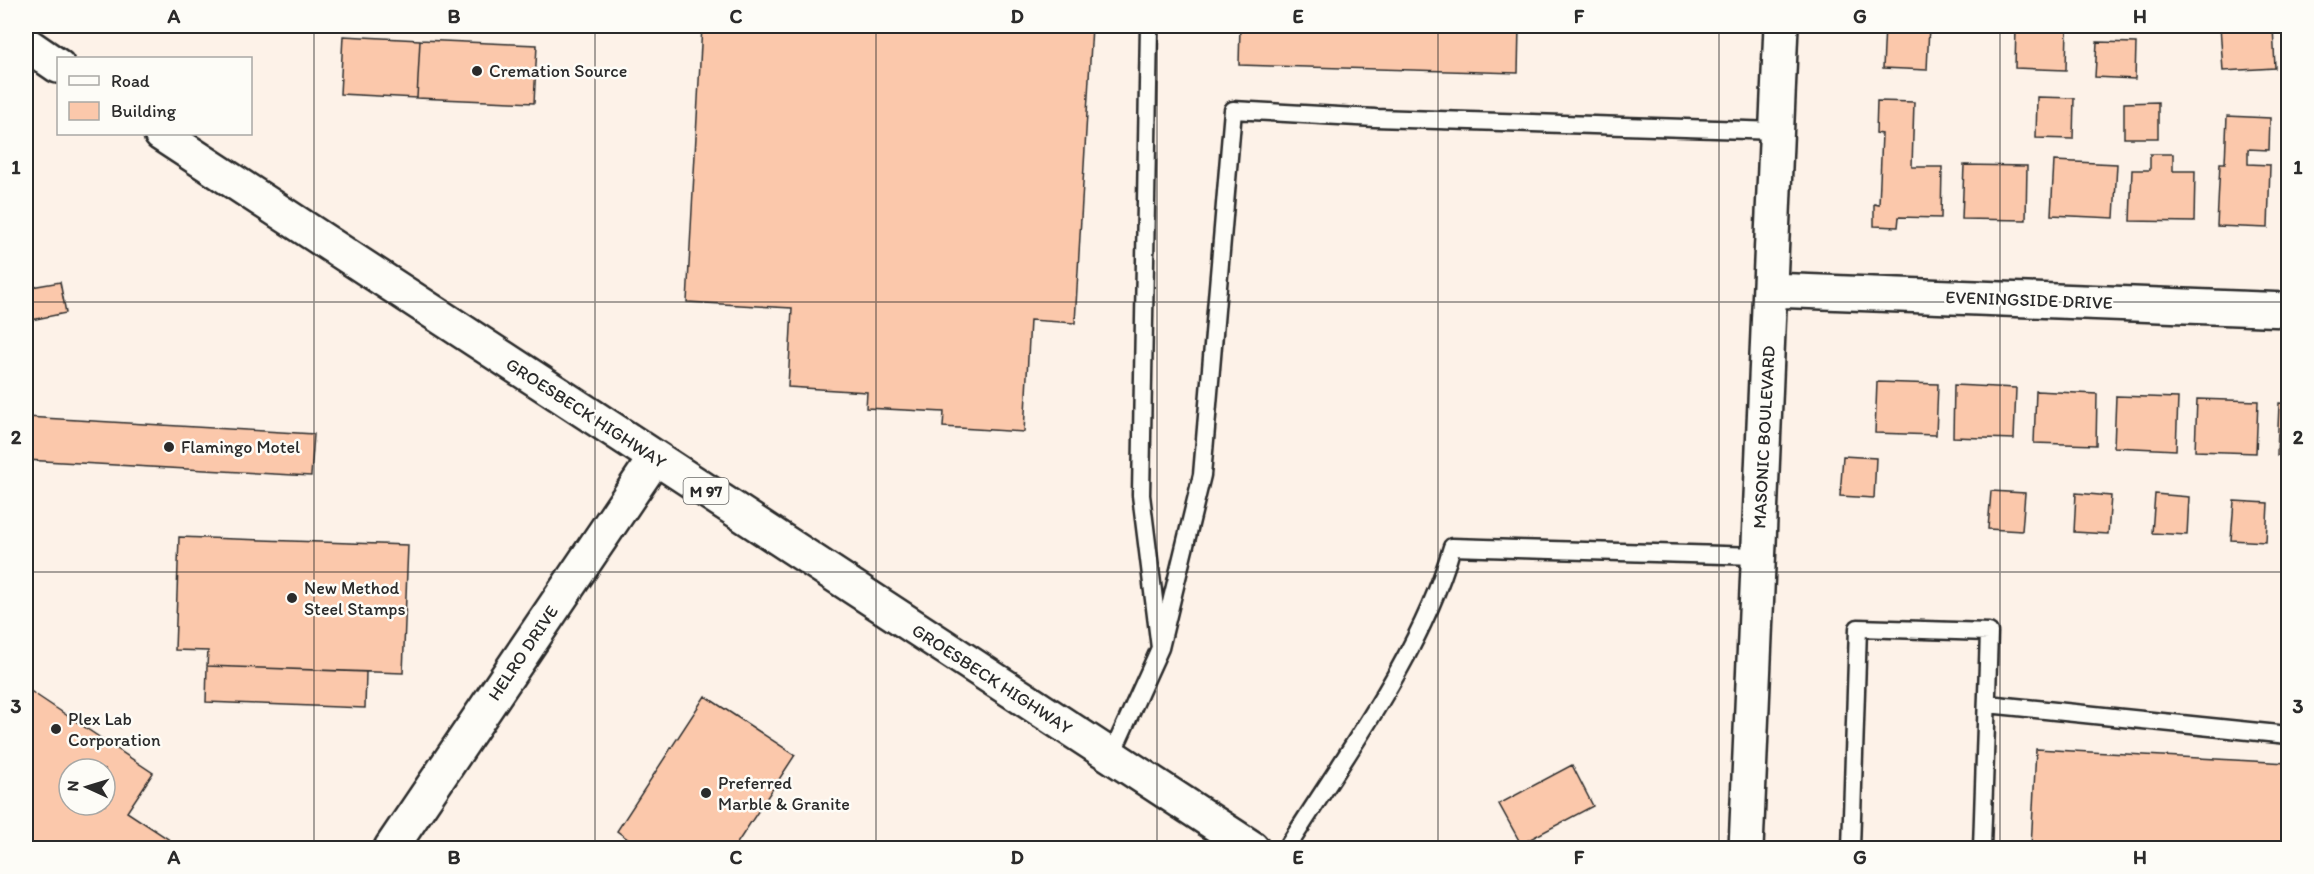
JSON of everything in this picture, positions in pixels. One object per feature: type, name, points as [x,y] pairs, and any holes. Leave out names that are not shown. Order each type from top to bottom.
[{"type":"street","name":"MASONIC BOULEVARD","points":[[1746,849],[1782,26]]},
{"type":"street","points":[[26,44],[57,65]]},
{"type":"street","name":"GROESBECK HIGHWAY","points":[[163,135],[1252,849]]},
{"type":"street","name":"EVENINGSIDE DRIVE","points":[[1770,290],[2289,310]]},
{"type":"street","name":"HELRO DRIVE","points":[[391,849],[655,458]]},
{"type":"lane","points":[[1149,26],[1141,495],[1160,648]]},
{"type":"lane","points":[[1111,756],[1160,648],[1202,475],[1233,110],[1375,118],[1777,131]]},
{"type":"lane","points":[[1287,849],[1410,651],[1431,606],[1452,547],[1758,556]]},
{"type":"lane","points":[[1851,849],[1858,628],[1989,632],[1982,849]]},
{"type":"lane","points":[[1987,705],[2289,735]]},
{"type":"building","points":[[702,26],[1092,26],[1075,323],[1030,320],[1024,432],[943,427],[944,412],[866,408],[867,392],[788,387],[792,308],[687,302]]},
{"type":"building","points":[[1240,26],[1519,26],[1518,73],[1239,65]]},
{"type":"building","points":[[1885,26],[1929,26],[1927,70],[1883,68]]},
{"type":"building","points":[[2016,26],[2067,26],[2066,70],[2015,68]]},
{"type":"building","points":[[2220,26],[2273,26],[2275,68],[2223,71]]},
{"type":"building","points":[[343,36],[420,40],[417,98],[340,94]]},
{"type":"building","name":"Cremation Source","points":[[420,40],[537,45],[534,103],[417,98]]},
{"type":"building","points":[[2097,42],[2136,43],[2135,79],[2095,77]]},
{"type":"building","points":[[2037,97],[2074,98],[2073,139],[2036,138]]},
{"type":"building","points":[[1877,101],[1914,102],[1912,167],[1942,167],[1941,218],[1899,217],[1898,227],[1874,226],[1874,204],[1879,205],[1882,134],[1876,133]]},
{"type":"building","points":[[2158,102],[2158,138],[2124,138],[2124,103]]},
{"type":"building","points":[[2227,116],[2270,118],[2269,150],[2248,149],[2248,164],[2270,165],[2268,228],[2217,226],[2220,163],[2225,163]]},
{"type":"building","points":[[2150,154],[2173,154],[2173,171],[2195,171],[2194,222],[2130,221],[2132,170],[2150,170]]},
{"type":"building","points":[[2054,161],[2117,164],[2114,218],[2051,215]]},
{"type":"building","points":[[1964,165],[2027,166],[2026,220],[1962,219]]},
{"type":"building","points":[[60,282],[66,313],[26,321],[26,288]]},
{"type":"building","points":[[1877,382],[1938,384],[1936,435],[1875,433]]},
{"type":"building","points":[[1954,385],[2016,388],[2014,439],[1953,437]]},
{"type":"building","points":[[2036,391],[2097,394],[2096,445],[2034,443]]},
{"type":"building","points":[[2116,396],[2178,398],[2176,450],[2114,447]]},
{"type":"building","points":[[2197,399],[2258,401],[2256,453],[2195,451]]},
{"type":"building","points":[[2279,403],[2288,404],[2288,455],[2277,455]]},
{"type":"building","name":"Flamingo Motel","points":[[26,417],[314,434],[311,476],[26,460]]},
{"type":"building","points":[[1843,456],[1876,458],[1874,498],[1840,496]]},
{"type":"building","points":[[1991,491],[2025,493],[2022,531],[1988,529]]},
{"type":"building","points":[[2076,493],[2111,496],[2108,534],[2074,532]]},
{"type":"building","points":[[2155,494],[2189,497],[2187,535],[2152,533]]},
{"type":"building","points":[[2234,501],[2268,503],[2266,542],[2231,540]]},
{"type":"building","name":"New Method Steel Stamps","points":[[179,537],[408,545],[403,673],[207,666],[208,651],[175,650]]},
{"type":"building","points":[[207,666],[366,672],[365,708],[206,702]]},
{"type":"building","name":"Plex Lab Corporation","points":[[26,688],[153,773],[127,812],[179,846],[177,848],[37,848],[26,841]]},
{"type":"building","name":"Preferred Marble & Granite","points":[[705,696],[795,755],[734,848],[640,848],[617,831]]},
{"type":"building","points":[[2036,749],[2288,763],[2285,848],[2031,848]]},
{"type":"building","points":[[1572,765],[1593,806],[1521,844],[1499,804]]},
{"type":"place","name":"Cremation Source","points":[[477,71]]},
{"type":"place","name":"Flamingo Motel","points":[[169,447]]},
{"type":"place","name":"New Method Steel Stamps","points":[[292,598]]},
{"type":"place","name":"Plex Lab Corporation","points":[[56,729]]},
{"type":"place","name":"Preferred Marble & Granite","points":[[706,793]]}]
